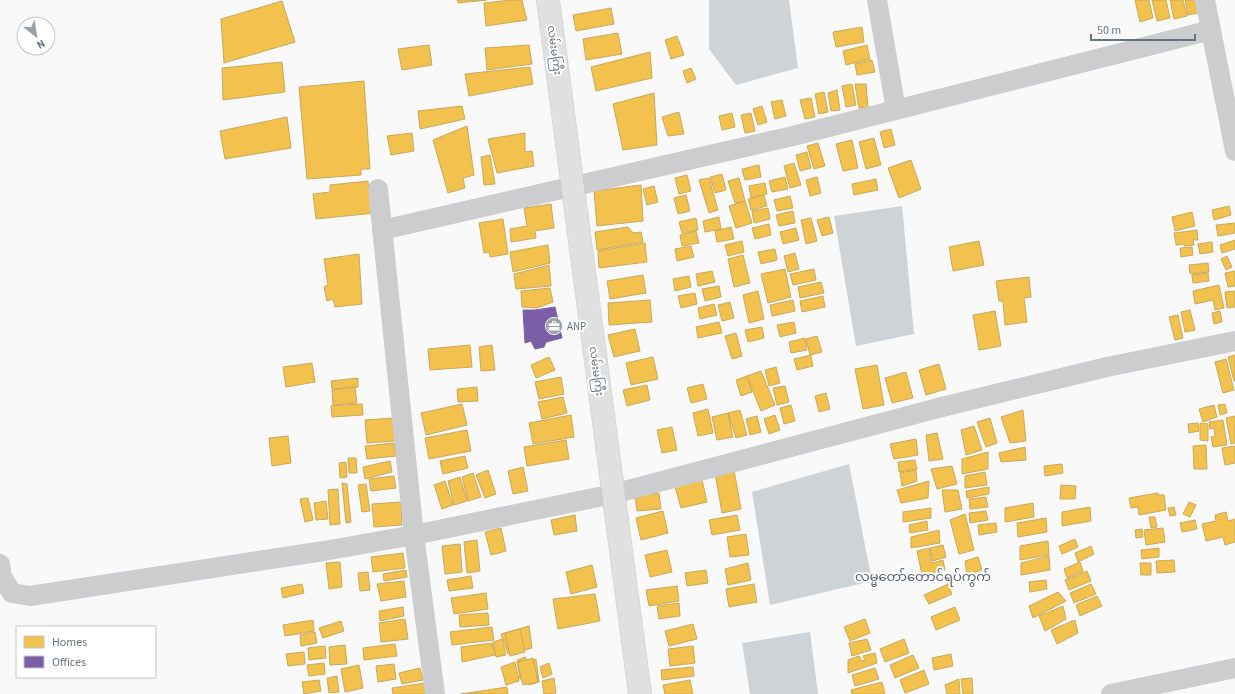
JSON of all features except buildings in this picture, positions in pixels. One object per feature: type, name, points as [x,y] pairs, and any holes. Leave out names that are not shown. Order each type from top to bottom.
[{"type":"main road","name":"လမ်းမကြီး","points":[[548,0],[640,694]]},
{"type":"street","points":[[877,0],[896,110]]},
{"type":"street","points":[[1205,0],[1235,151]]},
{"type":"street","points":[[382,230],[793,136],[1211,30]]},
{"type":"street","points":[[378,189],[414,535],[435,694]]},
{"type":"street","points":[[0,564],[2,577],[12,593],[30,596],[324,551],[414,535],[613,494],[942,406],[1107,367],[1235,341]]},
{"type":"street","points":[[1111,694],[1235,668]]},
{"type":"shaded area","points":[[709,0],[789,0],[798,68],[736,85],[709,49]]},
{"type":"shaded area","points":[[902,206],[914,334],[856,346],[834,216]]},
{"type":"shaded area","points":[[849,464],[872,581],[770,605],[752,492]]},
{"type":"shaded area","points":[[810,632],[818,694],[750,694],[742,643]]},
{"type":"place","name":"ANP","points":[[554,326]]},
{"type":"district","name":"လမ္မတော်တောင်ရပ်ကွက်","points":[[923,576]]}]
